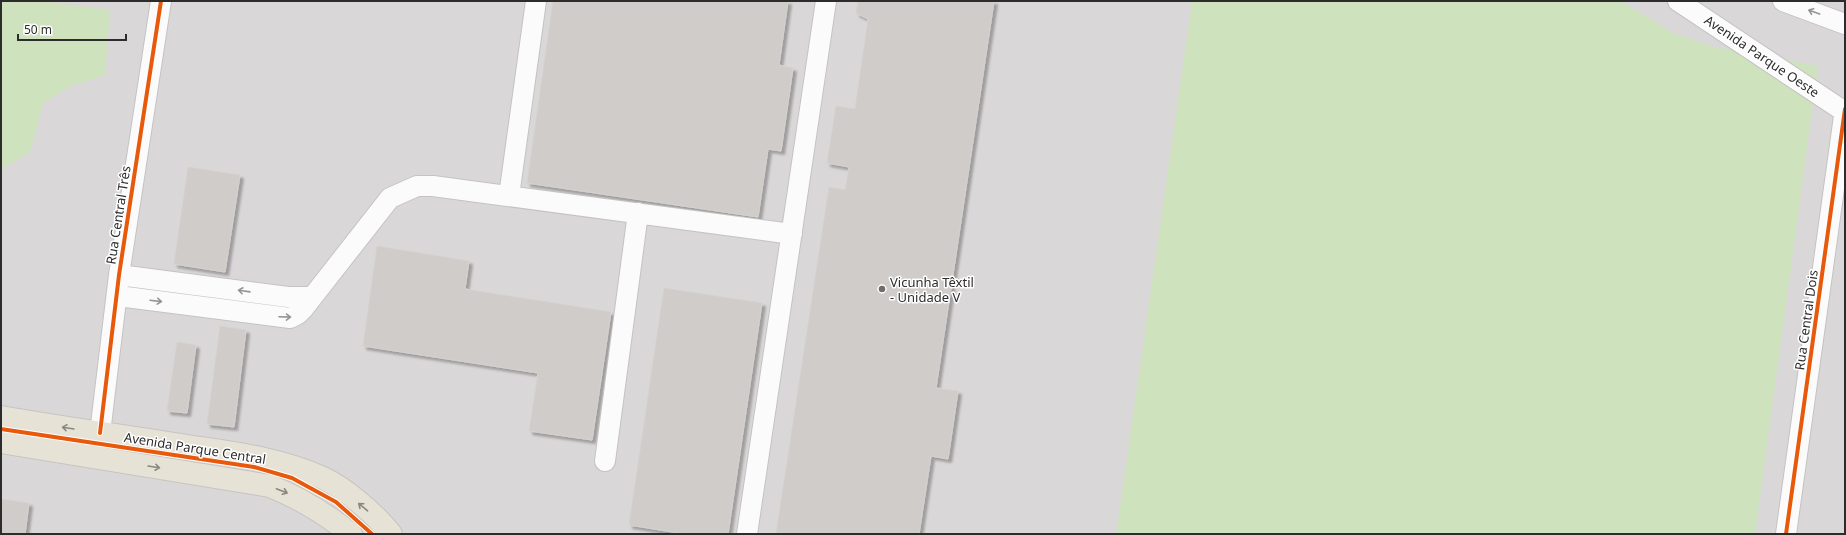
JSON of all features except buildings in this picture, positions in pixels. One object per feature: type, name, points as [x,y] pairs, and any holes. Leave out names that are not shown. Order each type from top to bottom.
[{"type":"main road","name":"Avenida Parque Central","points":[[1,417],[226,452],[290,465],[324,479],[338,488],[364,507],[391,534]]},
{"type":"main road","name":"Avenida Parque Central","points":[[1,442],[270,486],[290,494],[318,509],[351,534]]},
{"type":"street","name":"Rua Central Três","points":[[100,433],[120,275],[161,1]]},
{"type":"street","points":[[509,196],[536,1]]},
{"type":"street","points":[[747,534],[826,1]]},
{"type":"street","name":"Avenida Parque Oeste","points":[[1678,1],[1845,112]]},
{"type":"street","points":[[1783,1],[1845,24]]},
{"type":"street","name":"Rua Central Dois","points":[[1786,534],[1845,109]]},
{"type":"street","points":[[118,296],[290,318],[298,314],[390,198],[417,186],[433,186],[792,234]]},
{"type":"street","points":[[605,461],[638,214]]},
{"type":"street","points":[[120,275],[288,297],[311,297]]},
{"type":"shaded area","points":[[1,1],[1845,1],[1845,534],[1,534]]},
{"type":"green space","points":[[1,1],[43,1],[110,10],[105,75],[71,86],[43,103],[30,152],[1,169]]},
{"type":"green space","points":[[1192,1],[1621,1],[1673,33],[1715,47],[1818,66],[1755,534],[1116,534]]},
{"type":"cycle path","points":[[100,433],[119,275],[161,1]]},
{"type":"cycle path","points":[[1786,534],[1845,109]]},
{"type":"cycle path","points":[[1,429],[254,467],[292,478],[336,502],[372,534]]},
{"type":"place","name":"Vicunha Têxtil - Unidade V","points":[[882,289]]}]
